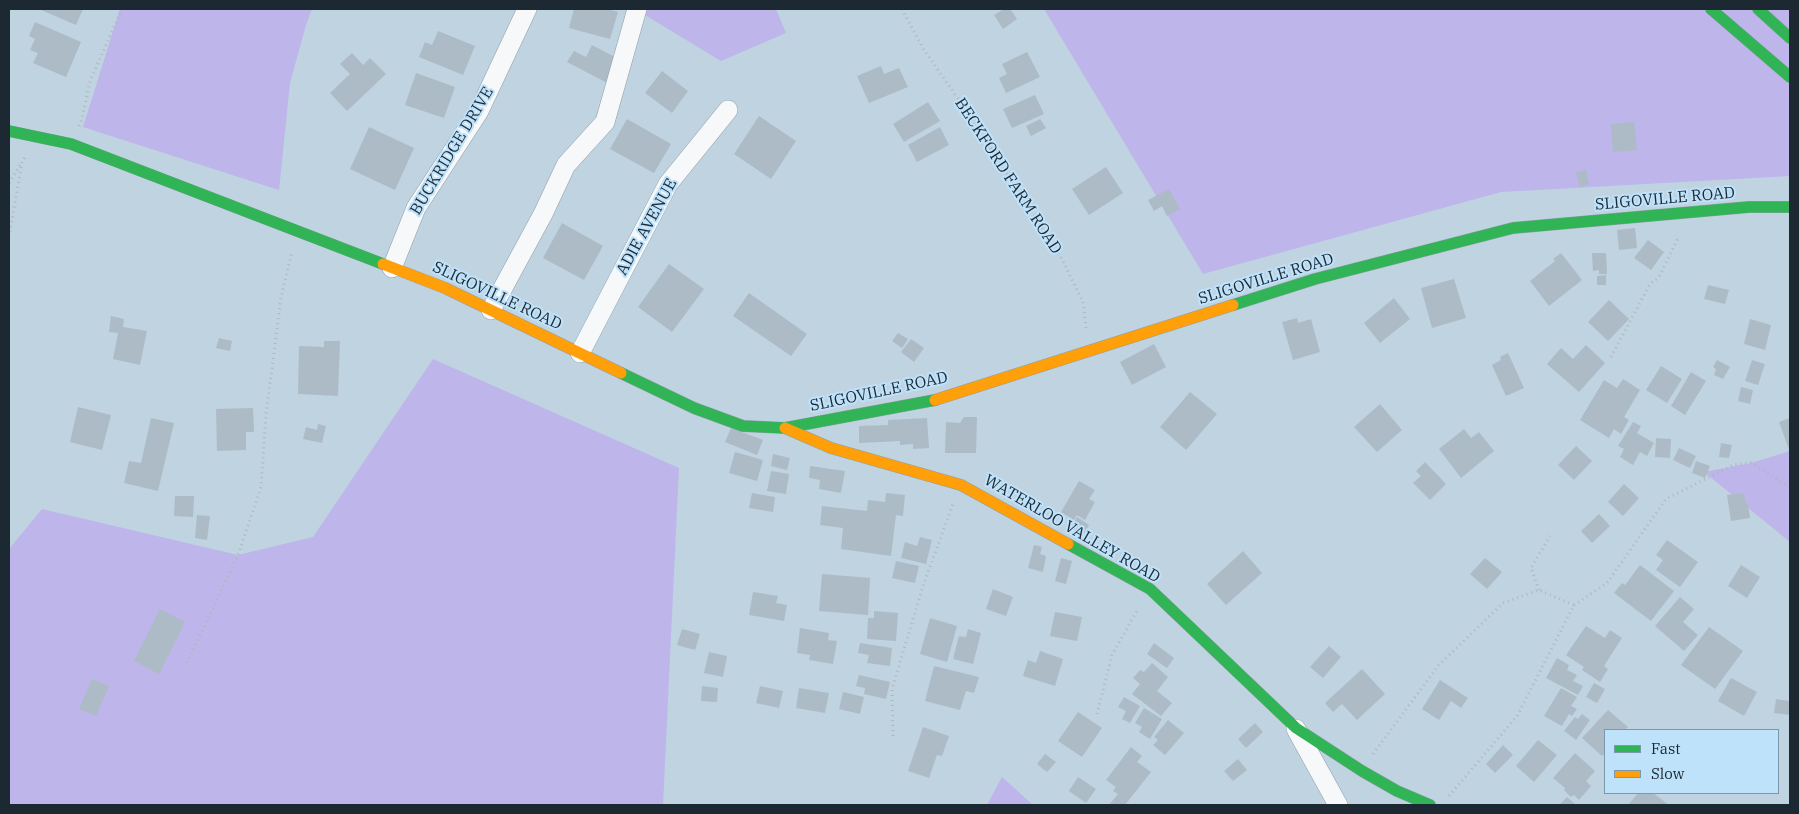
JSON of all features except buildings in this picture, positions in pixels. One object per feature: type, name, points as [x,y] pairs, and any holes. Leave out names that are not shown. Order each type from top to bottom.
[{"type":"main road","points":[[1710,9],[1790,77]]},
{"type":"main road","points":[[1758,9],[1790,38]]},
{"type":"main road","name":"SLIGOVILLE ROAD","points":[[9,131],[71,144],[445,288],[694,408],[743,426],[785,428],[931,401],[1315,279],[1513,228],[1749,207],[1790,207]]},
{"type":"main road","name":"WATERLOO VALLEY ROAD","points":[[785,428],[831,448],[961,485],[1150,589],[1296,728],[1362,771],[1430,805]]},
{"type":"street","name":"BUCKRIDGE DRIVE","points":[[392,268],[416,208],[479,111],[527,9]]},
{"type":"street","points":[[491,310],[543,214],[566,165],[605,122],[637,9]]},
{"type":"street","name":"ADIE AVENUE","points":[[580,353],[668,184],[728,110]]},
{"type":"street","points":[[1296,728],[1338,805]]},
{"type":"path","points":[[71,144],[82,119],[90,81],[122,9]]},
{"type":"path","name":"BECKFORD FARM ROAD","points":[[902,9],[924,50],[976,125],[1063,261],[1083,302],[1087,324],[1084,353]]},
{"type":"path","points":[[9,183],[35,136]]},
{"type":"path","points":[[9,237],[22,162]]},
{"type":"path","points":[[1611,357],[1650,284],[1659,277],[1691,213]]},
{"type":"path","points":[[187,663],[238,555],[260,486],[266,414],[281,298],[296,232]]},
{"type":"path","points":[[1449,797],[1518,716],[1574,605],[1607,583],[1666,499],[1733,465],[1751,463],[1790,488]]},
{"type":"path","points":[[893,736],[892,688],[924,583],[961,485]]},
{"type":"path","points":[[1538,590],[1531,568],[1550,536]]},
{"type":"path","points":[[1097,714],[1112,655],[1150,589]]},
{"type":"path","points":[[1362,771],[1439,665],[1503,603],[1538,590],[1574,605]]},
{"type":"shaded area","points":[[120,9],[312,9],[290,83],[279,190],[83,127]]},
{"type":"shaded area","points":[[635,9],[776,9],[786,33],[721,61]]},
{"type":"shaded area","points":[[1044,9],[1790,9],[1790,176],[1501,192],[1203,274]]},
{"type":"shaded area","points":[[433,359],[679,468],[663,805],[9,805],[9,549],[42,509],[238,555],[313,537]]},
{"type":"shaded area","points":[[1790,451],[1790,542],[1704,472],[1751,463]]},
{"type":"shaded area","points":[[1002,777],[1033,805],[987,805]]},
{"type":"traffic: fast","points":[[1711,9],[1790,77]]},
{"type":"traffic: fast","points":[[1758,9],[1790,38]]},
{"type":"traffic: fast","points":[[9,131],[71,144],[383,264]]},
{"type":"traffic: fast","points":[[1233,305],[1315,279],[1513,228],[1749,207],[1790,207]]},
{"type":"traffic: fast","points":[[621,373],[694,408],[743,426],[785,428],[935,400]]},
{"type":"traffic: fast","points":[[1068,544],[1150,589],[1296,728],[1362,771],[1397,791],[1430,805]]},
{"type":"traffic: slow","points":[[383,264],[445,288],[621,373]]},
{"type":"traffic: slow","points":[[935,400],[1233,305]]},
{"type":"traffic: slow","points":[[785,428],[831,448],[961,485],[1068,544]]}]
